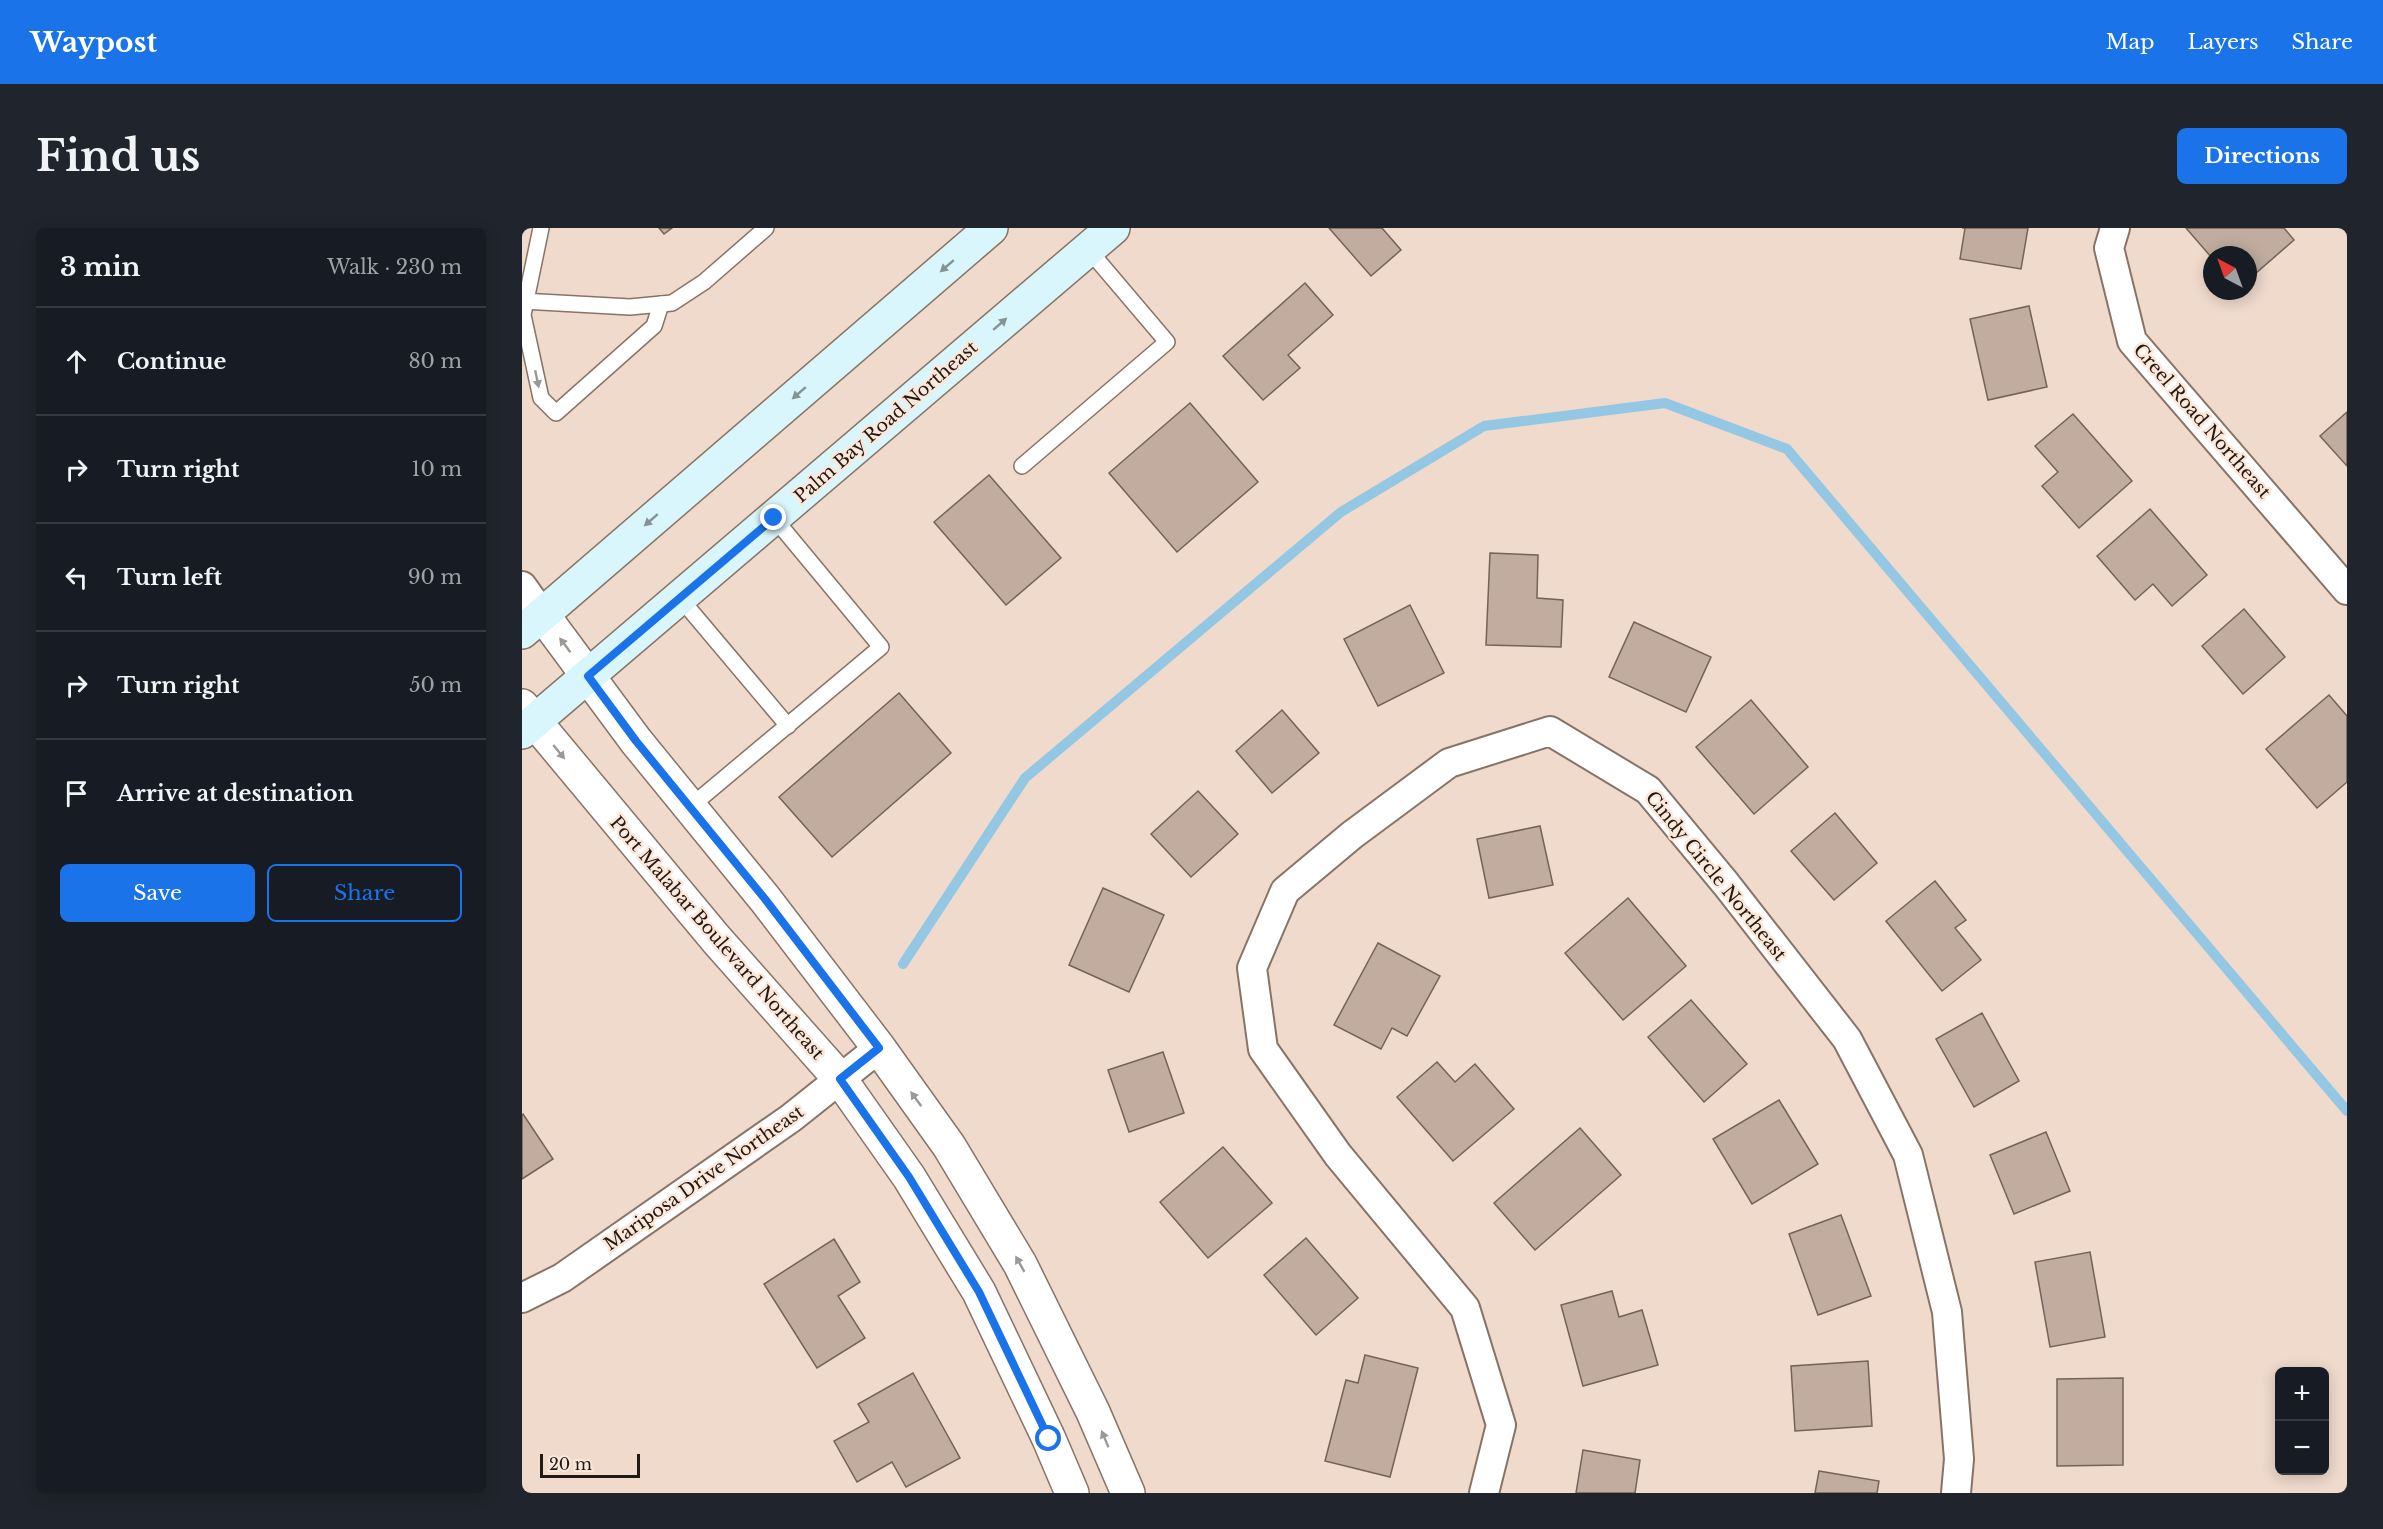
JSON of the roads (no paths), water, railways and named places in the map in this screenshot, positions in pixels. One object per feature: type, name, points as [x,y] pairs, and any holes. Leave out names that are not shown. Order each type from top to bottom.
[{"type":"main road","points":[[532,623],[992,228]]},
{"type":"main road","name":"Palm Bay Road Northeast","points":[[526,720],[588,676],[1113,228]]},
{"type":"street","name":"Creel Road Northeast","points":[[2115,228],[2109,248],[2132,341],[2347,590]]},
{"type":"street","points":[[522,586],[532,623],[588,676],[636,741],[765,899],[879,1048],[949,1146],[1020,1264],[1094,1412],[1128,1493]]},
{"type":"street","name":"Port Malabar Boulevard Northeast","points":[[526,720],[840,1079],[909,1177],[979,1292],[1049,1439],[1072,1493]]},
{"type":"street","name":"Cindy Circle Northeast","points":[[1484,1493],[1501,1425],[1465,1308],[1338,1155],[1263,1049],[1252,968],[1285,891],[1352,835],[1449,763],[1550,731],[1648,790],[1726,884],[1847,1040],[1864,1071],[1908,1155],[1947,1312],[1959,1459],[1956,1493]]},
{"type":"street","name":"Mariposa Drive Northeast","points":[[522,1298],[562,1278],[791,1118],[879,1048]]},
{"type":"lane","points":[[541,228],[524,301],[523,315],[541,398],[556,413],[654,326],[661,304]]},
{"type":"lane","points":[[524,301],[630,307],[672,303],[704,282],[766,228]]},
{"type":"lane","points":[[1022,466],[1167,342],[1088,249]]},
{"type":"lane","points":[[690,807],[881,647],[774,518]]},
{"type":"lane","points":[[680,598],[788,726]]},
{"type":"waterway","points":[[903,964],[1025,778],[1341,512],[1484,426],[1665,403],[1787,449],[2347,1111]]}]
